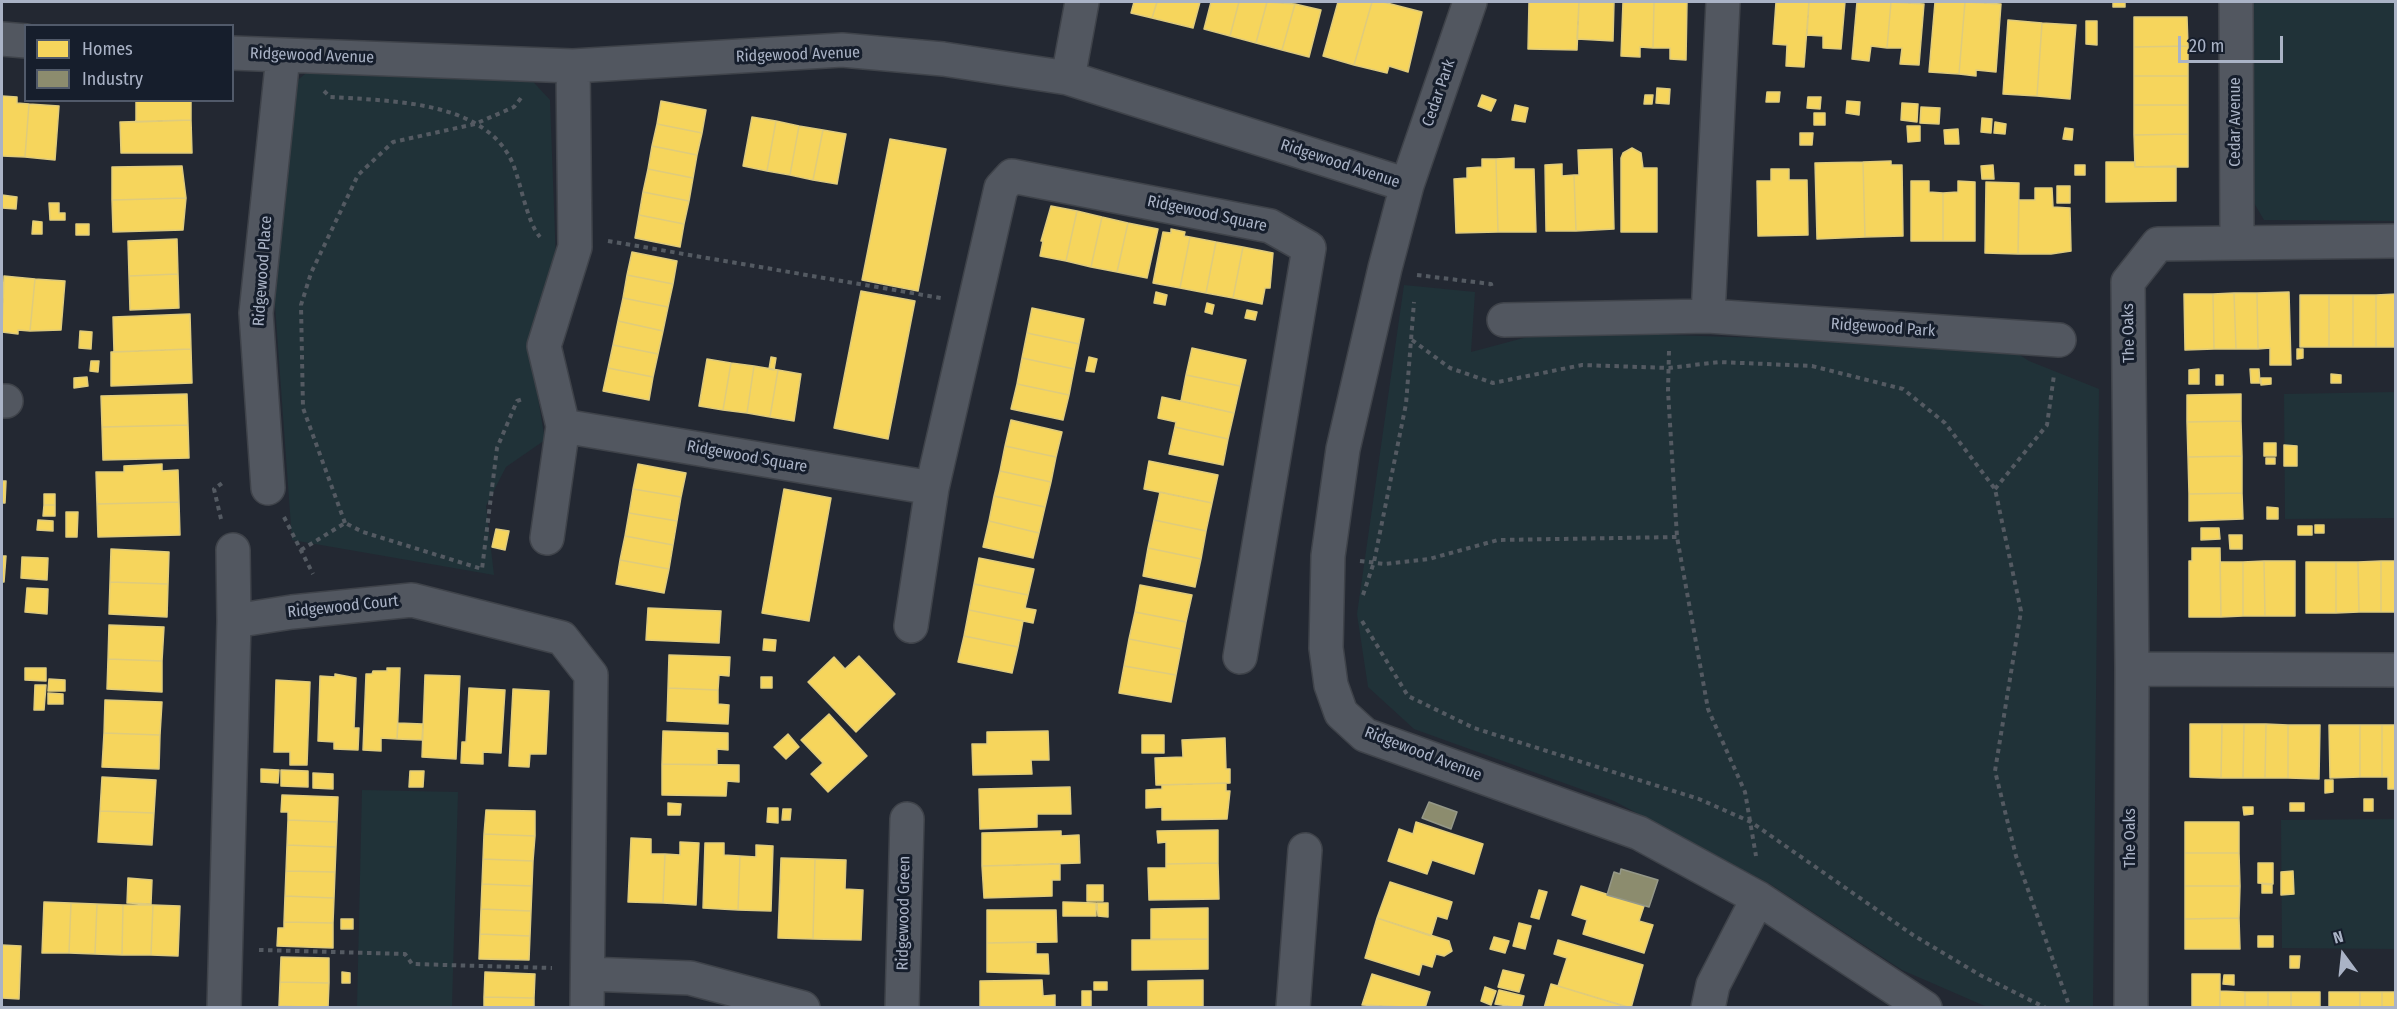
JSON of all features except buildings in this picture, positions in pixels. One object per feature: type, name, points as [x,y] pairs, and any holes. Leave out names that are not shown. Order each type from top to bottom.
[{"type":"street","points":[[1068,78],[1082,2]]},
{"type":"street","name":"Cedar Park","points":[[1407,185],[1470,2]]},
{"type":"street","points":[[1708,316],[1723,2]]},
{"type":"street","name":"Cedar Avenue","points":[[2236,2],[2237,243]]},
{"type":"street","points":[[2,39],[24,41]]},
{"type":"street","name":"Ridgewood Avenue","points":[[234,53],[559,66],[842,50],[943,59],[1068,78],[1407,185],[1343,449],[1328,556],[1326,648],[1331,685],[1341,713],[1365,735],[1639,833],[1758,898],[1925,1008]]},
{"type":"street","name":"Ridgewood Place","points":[[268,488],[256,314],[283,56]]},
{"type":"street","points":[[547,538],[563,426],[544,346],[575,247],[559,66]]},
{"type":"street","name":"Ridgewood Square","points":[[911,626],[932,488],[1001,188],[1012,176],[1270,225],[1309,248],[1240,657]]},
{"type":"street","name":"The Oaks","points":[[2131,1008],[2132,669],[2128,282],[2158,244],[2396,241]]},
{"type":"street","name":"Ridgewood Park","points":[[1504,320],[1708,316],[2059,340]]},
{"type":"street","name":"Ridgewood Square","points":[[563,426],[932,488]]},
{"type":"street","points":[[224,1008],[234,621],[233,550]]},
{"type":"street","name":"Ridgewood Court","points":[[234,621],[412,600],[562,638],[591,675],[587,1008]]},
{"type":"street","points":[[2132,669],[2396,670]]},
{"type":"street","name":"Ridgewood Green","points":[[902,1008],[907,819]]},
{"type":"street","points":[[1293,1008],[1305,850]]},
{"type":"street","points":[[1708,1008],[1713,985],[1758,898]]},
{"type":"street","points":[[588,972],[690,978],[803,1008]]},
{"type":"path","points":[[553,384],[517,401],[497,448],[482,570],[363,532],[345,523],[303,408],[301,305],[311,273],[358,175],[393,142],[476,124],[514,107],[559,66]]},
{"type":"path","points":[[322,90],[330,97],[420,103],[491,131],[512,162],[538,235],[571,262]]},
{"type":"path","points":[[622,244],[974,304]]},
{"type":"path","points":[[1414,286],[1413,275],[1491,284],[1504,320]]},
{"type":"path","points":[[1361,604],[1374,562],[1406,404],[1414,297]]},
{"type":"path","points":[[1670,317],[1669,368],[1677,537],[1708,709],[1745,792],[1755,848],[1758,898]]},
{"type":"path","points":[[1412,340],[1450,368],[1493,383],[1582,365],[1669,368],[1719,362],[1812,366],[1902,390],[1945,423],[1995,489],[2021,611],[1995,771],[2016,856],[2070,1008]]},
{"type":"path","points":[[1995,489],[2047,425],[2059,340]]},
{"type":"path","points":[[268,488],[335,608]]},
{"type":"path","points":[[301,550],[345,523]]},
{"type":"path","points":[[1328,556],[1385,564],[1429,559],[1498,540],[1677,537]]},
{"type":"path","points":[[1357,614],[1408,696],[1474,728],[1700,798],[1750,822],[1913,934],[1980,975],[2046,1008]]},
{"type":"path","points":[[225,949],[405,954],[412,964],[588,972]]},
{"type":"shaded area","points":[[2253,2],[2395,2],[2395,221],[2264,220],[2251,198]]},
{"type":"shaded area","points":[[315,66],[525,73],[550,100],[556,262],[529,344],[545,440],[506,467],[486,506],[494,575],[292,540],[274,292],[289,87]]},
{"type":"shaded area","points":[[1404,285],[1475,292],[1471,352],[1550,331],[2006,346],[2029,361],[2099,389],[2093,1007],[1987,1007],[1902,970],[1770,884],[1614,801],[1414,729],[1368,687],[1357,614]]},
{"type":"shaded area","points":[[2395,392],[2395,518],[2285,519],[2284,394]]},
{"type":"shaded area","points":[[362,790],[458,792],[452,1007],[357,1007]]},
{"type":"shaded area","points":[[2395,819],[2395,949],[2282,948],[2281,820]]}]
